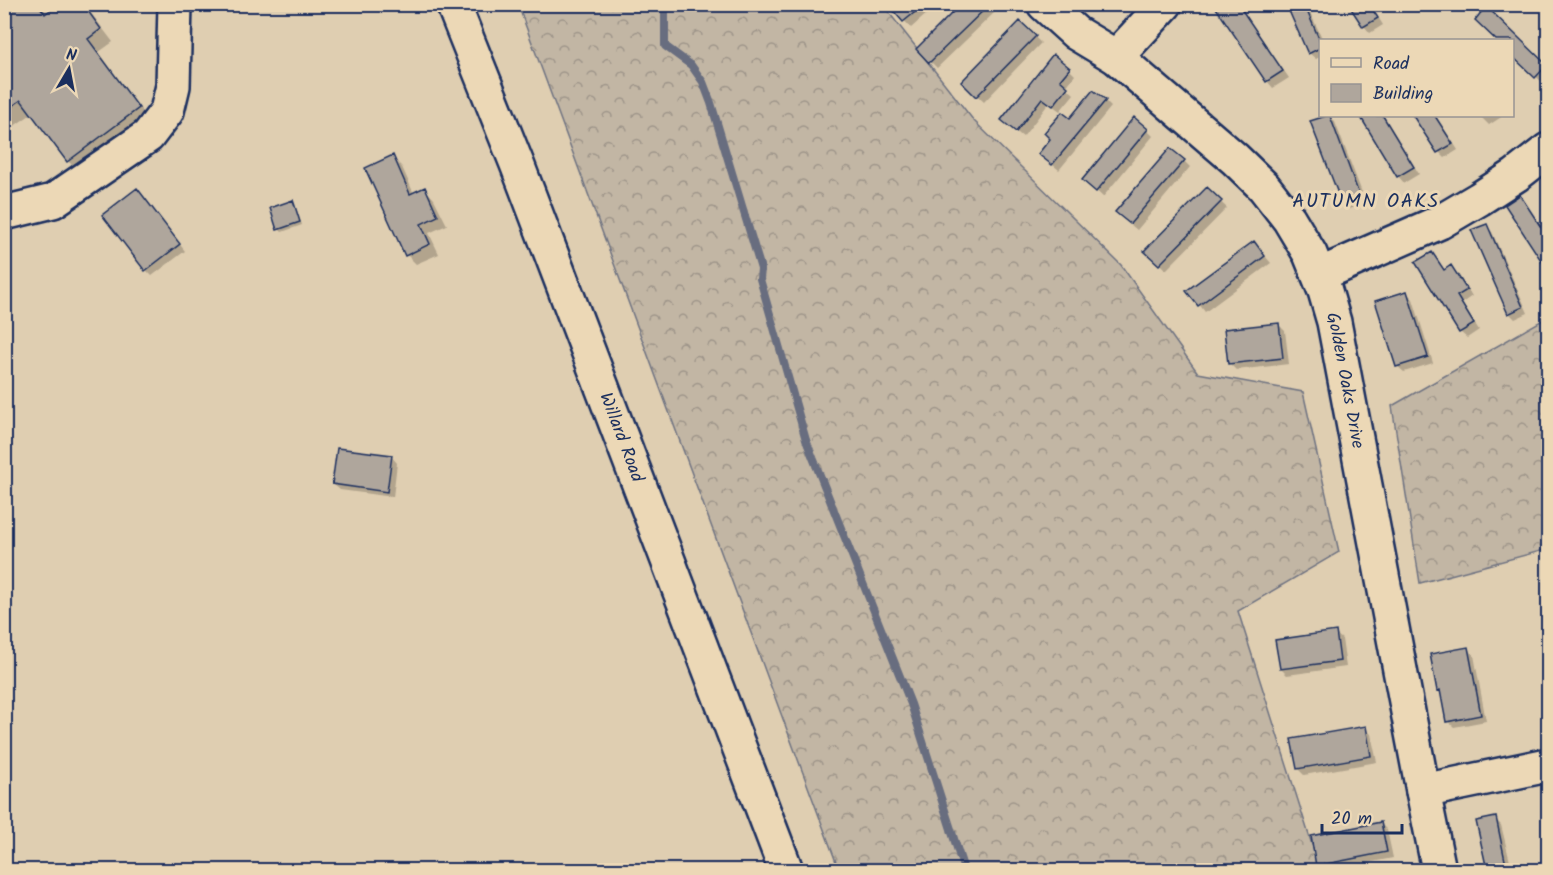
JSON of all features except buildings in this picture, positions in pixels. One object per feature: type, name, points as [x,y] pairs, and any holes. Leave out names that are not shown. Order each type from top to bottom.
[{"type":"street","points":[[4,213],[53,201],[148,136],[167,111],[172,86],[176,4]]},
{"type":"street","name":"Willard Road","points":[[453,4],[517,164],[786,870]]},
{"type":"street","name":"Golden Oaks Drive","points":[[1044,4],[1076,33],[1116,57],[1235,159],[1264,187],[1289,219],[1310,254],[1325,291],[1334,322],[1439,870]]},
{"type":"street","points":[[1116,57],[1165,4]]},
{"type":"street","points":[[1318,275],[1440,222],[1516,175],[1548,150]]},
{"type":"street","points":[[1423,791],[1548,765]]},
{"type":"green space","points":[[518,5],[883,5],[974,121],[1121,265],[1198,373],[1303,392],[1339,552],[1238,611],[1320,870],[839,870]]},
{"type":"green space","points":[[1548,317],[1548,549],[1420,583],[1392,406]]},
{"type":"waterway","points":[[665,4],[665,46],[691,65],[703,82],[711,103],[761,269],[760,279],[806,440],[911,704],[964,870]]},
{"type":"district","name":"AUTUMN OAKS","points":[[1366,202]]}]
